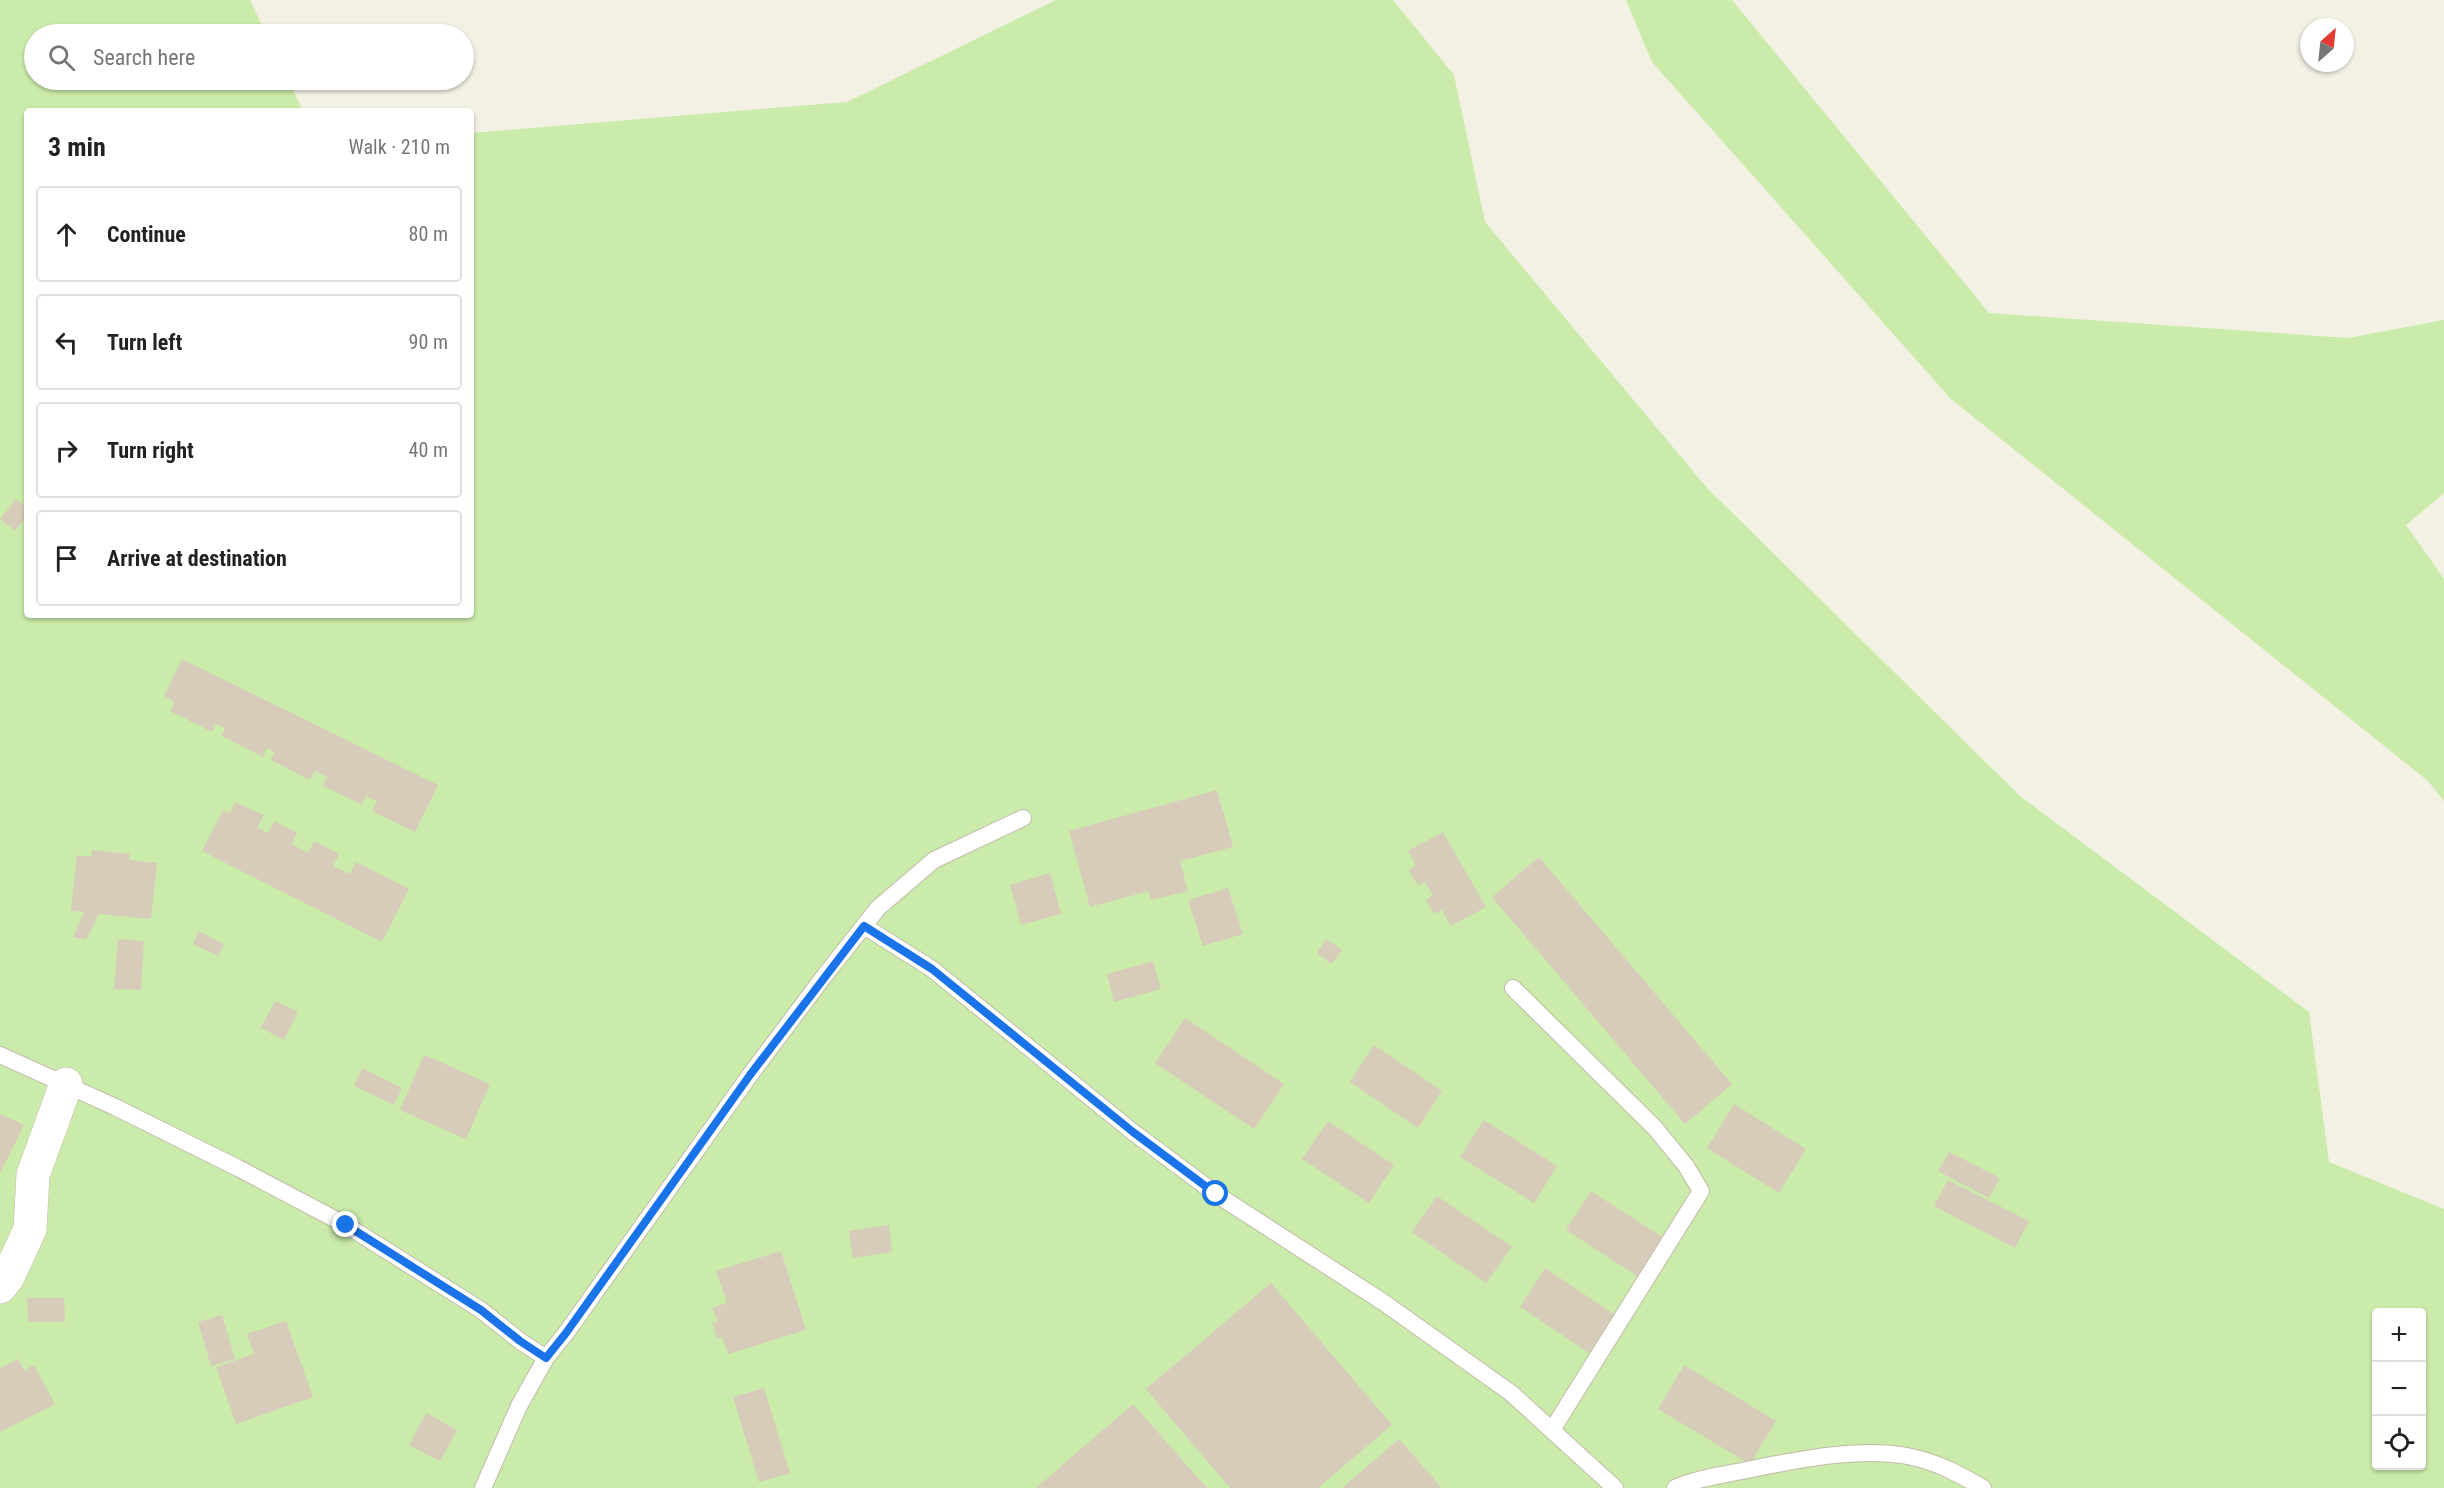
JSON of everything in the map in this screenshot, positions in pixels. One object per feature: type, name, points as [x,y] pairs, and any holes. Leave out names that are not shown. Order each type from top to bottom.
[{"type":"street","points":[[0,1287],[8,1277],[30,1230],[33,1175],[66,1084]]},
{"type":"lane","points":[[483,1488],[519,1406],[546,1358],[573,1324],[750,1075],[878,908],[934,861],[1023,818]]},
{"type":"lane","points":[[864,926],[932,969],[1133,1132],[1216,1194],[1383,1302],[1511,1393],[1615,1488]]},
{"type":"lane","points":[[1514,988],[1655,1128],[1686,1166],[1701,1191],[1552,1430]]},
{"type":"lane","points":[[0,1055],[66,1084],[238,1168],[346,1225],[481,1310],[546,1358]]},
{"type":"lane","points":[[1675,1488],[1692,1481],[1762,1467],[1853,1453],[1907,1456],[1953,1469],[1983,1488]]},
{"type":"green space","points":[[0,0],[250,0],[261,24],[24,24],[24,90],[293,90],[302,108],[24,108],[24,618],[474,618],[474,133],[847,102],[1056,0],[1393,0],[1454,75],[1485,222],[1707,488],[2020,796],[2309,1012],[2329,1162],[2444,1209],[2444,1488],[0,1488]]},
{"type":"green space","points":[[1626,0],[1732,0],[1989,313],[2348,338],[2444,320],[2444,493],[2406,525],[2444,579],[2444,801],[2428,781],[1951,399],[1652,62]]},
{"type":"building","points":[[16,499],[24,506],[24,520],[15,531],[0,519]]},
{"type":"building","points":[[182,659],[438,785],[415,832],[372,811],[377,801],[366,796],[362,805],[323,786],[327,777],[315,771],[310,780],[271,760],[275,752],[267,748],[263,757],[222,736],[225,728],[216,724],[212,732],[170,711],[175,702],[164,696]]},
{"type":"building","points":[[1217,790],[1233,847],[1180,861],[1188,891],[1151,900],[1149,891],[1090,907],[1069,831]]},
{"type":"building","points":[[235,802],[264,815],[257,828],[268,833],[274,821],[297,833],[292,844],[308,853],[314,841],[339,854],[333,866],[350,874],[356,862],[409,889],[382,942],[202,851],[223,810],[230,813]]},
{"type":"building","points":[[1443,832],[1486,907],[1451,926],[1442,910],[1434,914],[1426,900],[1433,895],[1425,882],[1418,886],[1409,870],[1416,866],[1408,851]]},
{"type":"building","points":[[92,850],[130,854],[129,860],[157,863],[151,919],[99,914],[86,940],[73,937],[84,912],[71,911],[77,855],[91,857]]},
{"type":"building","points":[[1539,857],[1732,1084],[1685,1124],[1492,897]]},
{"type":"building","points":[[1050,873],[1061,914],[1021,925],[1010,885]]},
{"type":"building","points":[[1228,888],[1243,934],[1203,946],[1188,900]]},
{"type":"building","points":[[199,931],[224,944],[218,956],[193,944]]},
{"type":"building","points":[[118,939],[144,941],[141,990],[114,989]]},
{"type":"building","points":[[1326,939],[1342,950],[1331,964],[1317,953]]},
{"type":"building","points":[[1153,961],[1161,989],[1114,1002],[1107,974]]},
{"type":"building","points":[[275,1001],[298,1012],[284,1040],[261,1028]]},
{"type":"building","points":[[1185,1018],[1284,1084],[1254,1129],[1155,1063]]},
{"type":"building","points":[[1374,1045],[1442,1091],[1418,1128],[1350,1082]]},
{"type":"building","points":[[424,1055],[490,1084],[466,1139],[400,1110]]},
{"type":"building","points":[[362,1068],[402,1088],[394,1105],[354,1086]]},
{"type":"building","points":[[1734,1104],[1806,1149],[1779,1193],[1707,1148]]},
{"type":"building","points":[[0,1114],[24,1125],[0,1173]]},
{"type":"building","points":[[1484,1120],[1557,1166],[1534,1203],[1460,1157]]},
{"type":"building","points":[[1328,1121],[1394,1165],[1369,1203],[1302,1159]]},
{"type":"building","points":[[1949,1152],[2000,1178],[1989,1198],[1938,1171]]},
{"type":"building","points":[[1948,1180],[2029,1221],[2015,1248],[1934,1206]]},
{"type":"building","points":[[1591,1191],[1676,1246],[1651,1285],[1566,1230]]},
{"type":"building","points":[[1437,1196],[1512,1247],[1486,1283],[1412,1232]]},
{"type":"building","points":[[889,1225],[892,1252],[853,1258],[849,1231]]},
{"type":"building","points":[[781,1251],[806,1330],[728,1354],[722,1337],[717,1339],[712,1323],[718,1322],[712,1308],[727,1303],[716,1271]]},
{"type":"building","points":[[1545,1268],[1615,1315],[1589,1353],[1520,1307]]},
{"type":"building","points":[[1271,1283],[1392,1425],[1318,1488],[1230,1488],[1146,1389]]},
{"type":"building","points":[[27,1298],[64,1298],[65,1322],[28,1322]]},
{"type":"building","points":[[222,1315],[235,1359],[211,1366],[198,1322]]},
{"type":"building","points":[[286,1321],[313,1397],[236,1424],[216,1367],[254,1354],[247,1334]]},
{"type":"building","points":[[18,1359],[24,1370],[34,1365],[55,1404],[0,1432],[0,1368]]},
{"type":"building","points":[[1684,1365],[1776,1421],[1750,1464],[1658,1409]]},
{"type":"building","points":[[764,1388],[790,1473],[759,1482],[733,1397]]},
{"type":"building","points":[[1133,1404],[1207,1488],[1036,1488]]},
{"type":"building","points":[[426,1413],[457,1430],[440,1461],[409,1445]]},
{"type":"building","points":[[1399,1439],[1442,1488],[1342,1488]]},
{"type":"route","points":[[346,1225],[481,1310],[546,1358],[750,1075],[864,926],[932,969],[1133,1132],[1216,1194]]}]
